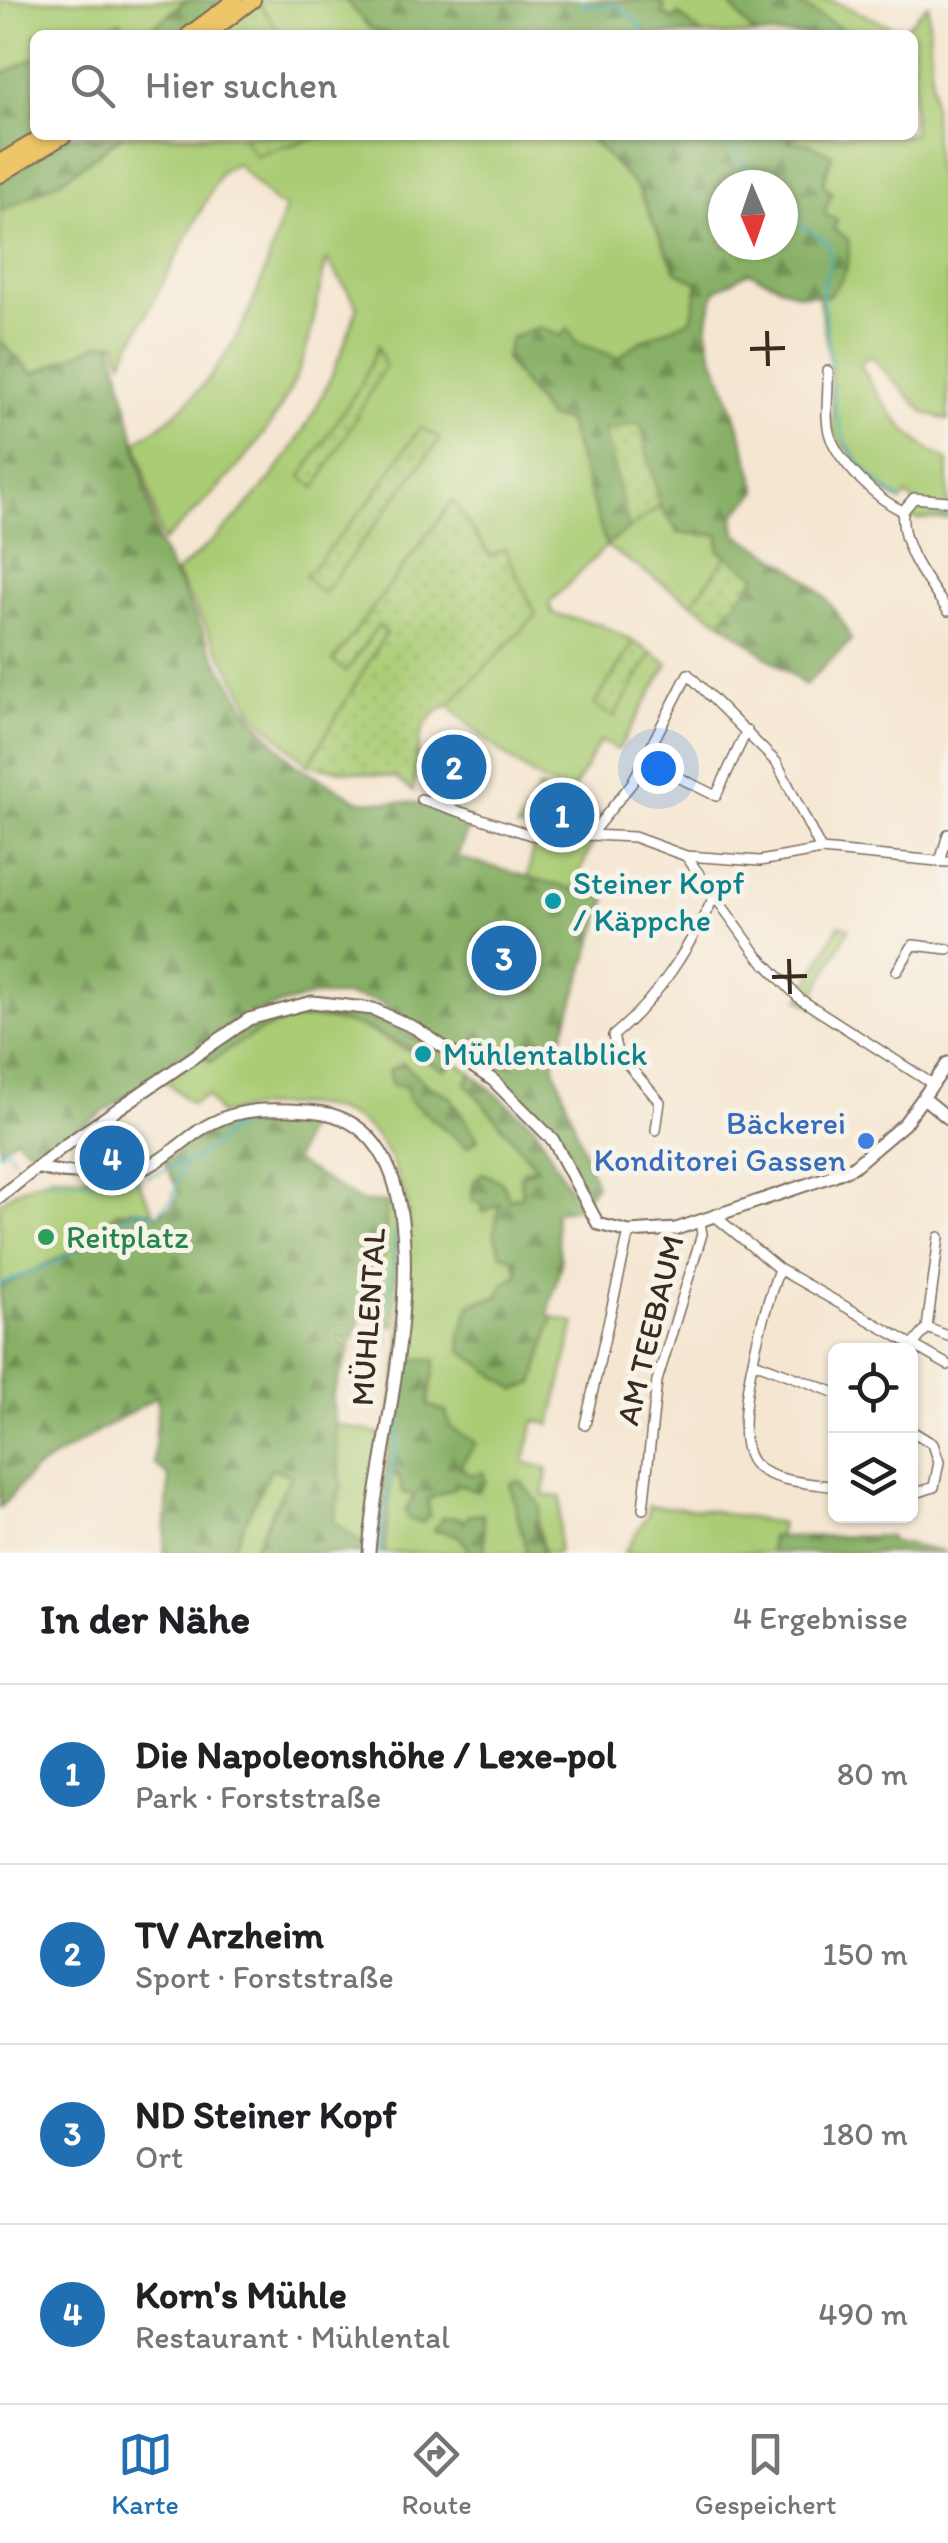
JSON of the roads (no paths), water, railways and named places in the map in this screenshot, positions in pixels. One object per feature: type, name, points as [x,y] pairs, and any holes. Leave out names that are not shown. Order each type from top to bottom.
[{"type":"highway","points":[[195,30],[234,0]]},
{"type":"highway","points":[[214,30],[254,0]]},
{"type":"highway","points":[[0,162],[37,140]]},
{"type":"highway","points":[[0,175],[58,140]]},
{"type":"street","points":[[828,371],[828,419],[835,446],[869,486],[903,511]]},
{"type":"street","points":[[948,501],[914,498],[903,511],[903,527],[916,562],[948,611]]},
{"type":"street","points":[[590,835],[632,783],[688,674],[777,763],[822,850]]},
{"type":"street","points":[[678,777],[716,796],[747,730]]},
{"type":"street","points":[[421,799],[530,835],[569,840],[590,835],[638,838],[686,856],[760,861],[822,850],[944,862],[948,834]]},
{"type":"street","points":[[686,856],[758,956],[800,999],[934,1085]]},
{"type":"street","points":[[656,1130],[660,1102],[618,1052],[613,1036],[639,1014],[670,974],[691,944],[716,893]]},
{"type":"street","points":[[897,970],[913,946],[948,949]]},
{"type":"street","points":[[0,1197],[36,1167],[249,1019],[312,1002],[373,1009],[414,1028],[494,1080],[553,1140],[598,1224],[629,1232],[700,1222],[853,1167],[890,1138],[925,1098],[948,1063]]},
{"type":"street","points":[[925,1098],[948,1118]]},
{"type":"street","name":"MÜHLENTAL","points":[[36,1167],[140,1170],[208,1124],[252,1111],[328,1113],[352,1121],[369,1134],[392,1175],[404,1225],[393,1384],[369,1553]]},
{"type":"street","points":[[734,1231],[738,1209]]},
{"type":"street","points":[[716,1217],[779,1269],[909,1343]]},
{"type":"street","name":"AM TEEBAUM","points":[[643,1509],[657,1381],[702,1234],[700,1222]]},
{"type":"street","points":[[585,1424],[629,1232]]},
{"type":"street","points":[[915,1343],[928,1328],[939,1238]]},
{"type":"street","points":[[779,1269],[764,1312],[744,1437],[751,1460],[768,1472],[828,1485]]},
{"type":"street","points":[[928,1328],[948,1336]]},
{"type":"street","points":[[918,1348],[948,1365]]},
{"type":"street","points":[[754,1362],[828,1390]]},
{"type":"street","points":[[918,1435],[934,1444],[939,1468],[934,1488],[918,1493]]},
{"type":"waterway","points":[[580,0],[585,6],[618,6],[642,30]]},
{"type":"waterway","points":[[724,140],[732,145],[745,170]]},
{"type":"waterway","points":[[798,220],[827,242],[831,257],[822,291],[831,370]]},
{"type":"waterway","points":[[832,383],[839,421],[851,451],[901,501]]},
{"type":"waterway","points":[[914,507],[948,517]]},
{"type":"waterway","points":[[147,1176],[198,1158],[227,1133],[253,1121],[320,1120]]},
{"type":"waterway","points":[[0,1154],[4,1146],[14,1158]]},
{"type":"waterway","points":[[160,1211],[172,1200],[182,1165]]},
{"type":"waterway","points":[[114,1182],[141,1178]]},
{"type":"waterway","points":[[43,1182],[100,1182]]},
{"type":"waterway","points":[[0,1284],[57,1262],[138,1208],[146,1214],[156,1213]]},
{"type":"waterway","points":[[388,1343],[385,1336],[396,1224]]},
{"type":"waterway","points":[[381,1553],[404,1391],[402,1358]]},
{"type":"place","name":"TV Arzheim","points":[[454,767]]},
{"type":"place","name":"Die Napoleonshöhe / Lexe-pol","points":[[562,815]]},
{"type":"place","name":"Steiner Kopf / Käppche","points":[[553,901]]},
{"type":"place","name":"ND Steiner Kopf","points":[[504,958]]},
{"type":"place","name":"Mühlentalblick","points":[[423,1054]]},
{"type":"place","name":"Bäckerei Konditorei Gassen","points":[[866,1141]]},
{"type":"place","name":"Korn's Mühle","points":[[112,1158]]},
{"type":"place","name":"Reitplatz","points":[[46,1237]]}]
